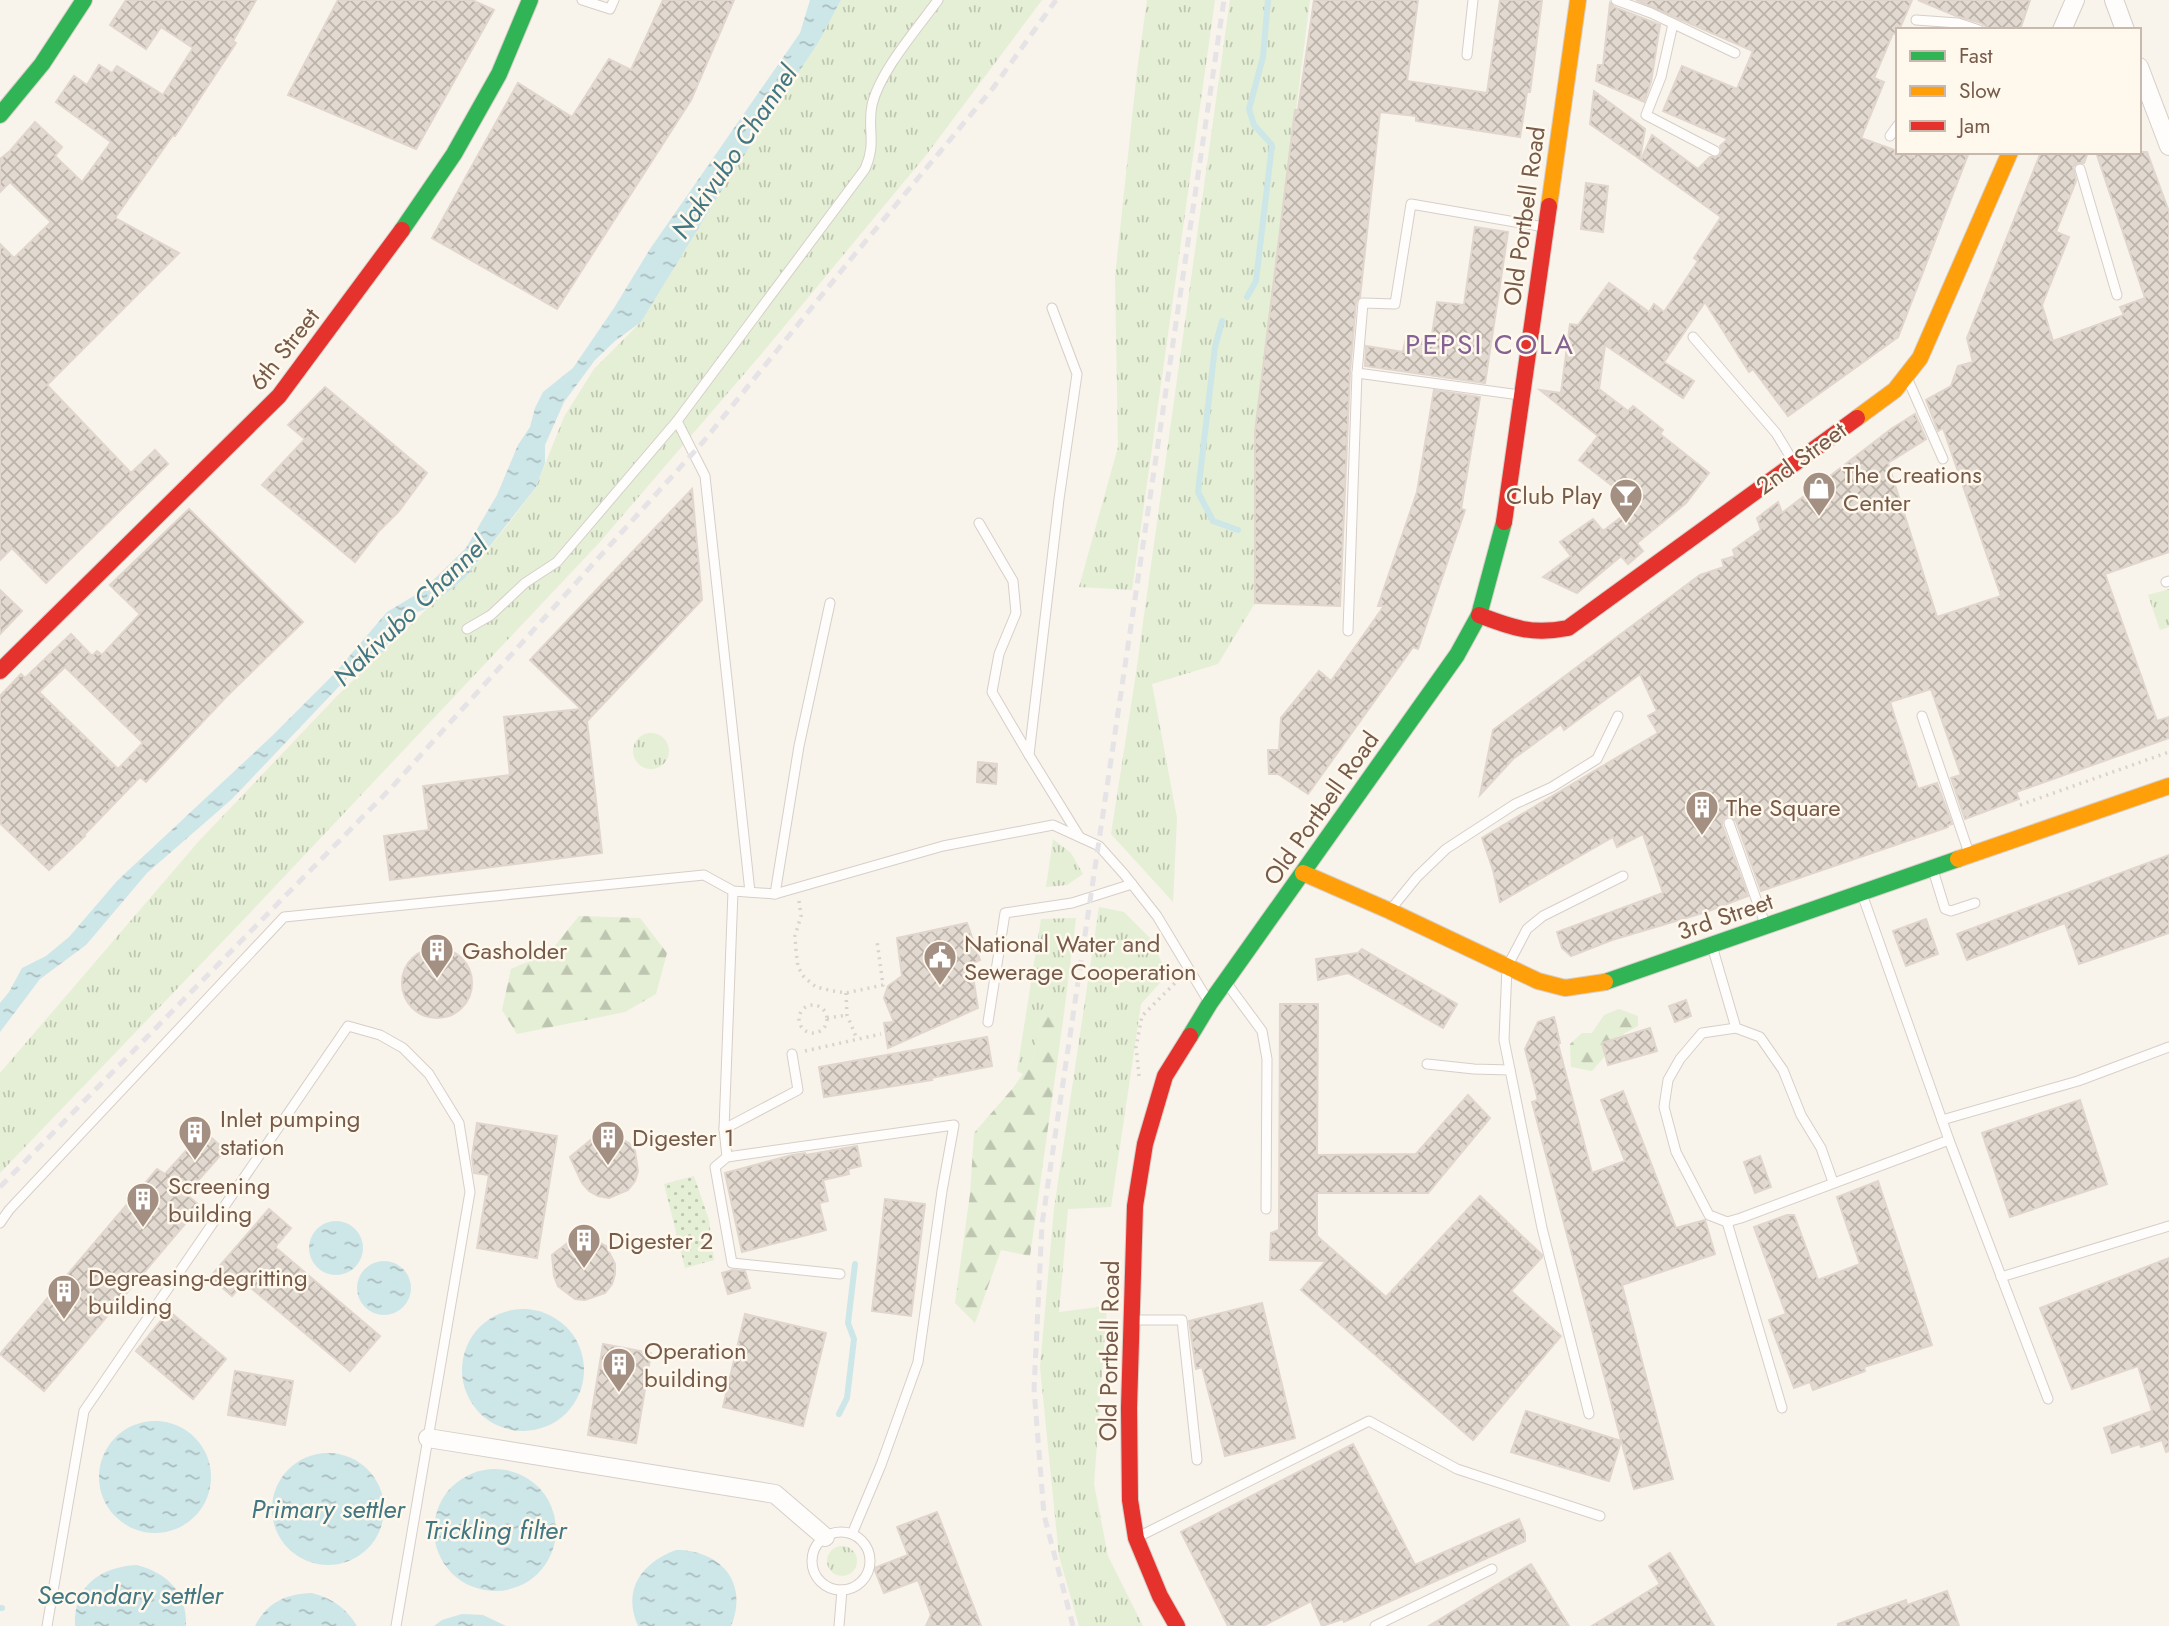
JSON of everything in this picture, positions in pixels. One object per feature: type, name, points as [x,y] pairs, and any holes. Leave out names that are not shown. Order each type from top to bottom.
[{"type":"street","points":[[0,115],[41,64],[84,0]]},
{"type":"street","name":"6th Street","points":[[0,671],[279,396],[401,232],[454,154],[499,74],[530,0]]},
{"type":"street","name":"Old Portbell Road","points":[[1177,1626],[1160,1596],[1136,1538],[1130,1500],[1129,1408],[1135,1206],[1144,1144],[1165,1076],[1210,1003],[1457,655],[1479,615],[1504,517],[1578,0]]},
{"type":"street","points":[[2063,28],[2075,0]]},
{"type":"street","points":[[2114,0],[2124,28]]},
{"type":"street","points":[[2141,71],[2164,119],[2169,146]]},
{"type":"street","name":"2nd Street","points":[[1479,615],[1525,633],[1568,628],[1895,390],[1920,358],[2009,154]]},
{"type":"street","name":"3rd Street","points":[[1303,873],[1551,985],[1583,987],[1599,984],[2169,786]]},
{"type":"street","points":[[428,1438],[775,1494],[825,1537]]},
{"type":"lane","points":[[582,0],[610,9],[614,0]]},
{"type":"lane","points":[[467,629],[491,615],[525,583],[557,562],[677,421],[865,169],[873,152],[872,108],[878,85],[938,0]]},
{"type":"lane","points":[[1467,55],[1473,0]]},
{"type":"lane","points":[[1616,0],[1735,53]]},
{"type":"lane","points":[[1916,20],[1958,23],[1973,28]]},
{"type":"lane","points":[[1673,24],[1661,77],[1646,115],[1715,151]]},
{"type":"lane","points":[[1890,136],[1896,128]]},
{"type":"lane","points":[[2080,170],[2117,295]]},
{"type":"lane","points":[[1348,631],[1357,373],[1363,303],[1395,304],[1411,204],[1545,228]]},
{"type":"lane","points":[[1029,755],[1077,374],[1052,308]]},
{"type":"lane","points":[[1693,337],[1776,433],[1794,463]]},
{"type":"lane","points":[[1357,373],[1522,396]]},
{"type":"lane","points":[[1906,375],[1943,459]]},
{"type":"lane","points":[[677,421],[705,476],[750,892]]},
{"type":"lane","points":[[979,523],[1013,581],[1016,613],[999,654],[992,692],[1080,838]]},
{"type":"lane","points":[[775,894],[799,746],[830,603]]},
{"type":"lane","points":[[1390,911],[1417,877],[1446,849],[1506,809],[1552,787],[1597,759],[1618,716]]},
{"type":"lane","points":[[1922,716],[1970,855]]},
{"type":"lane","points":[[1729,823],[1766,926]]},
{"type":"lane","points":[[0,1223],[9,1210],[284,917],[704,875],[733,891],[775,894],[943,846],[1053,825],[1099,846],[1157,916],[1210,1003]]},
{"type":"lane","points":[[1933,868],[1945,909],[1951,911],[1975,903]]},
{"type":"lane","points":[[1589,1414],[1542,1228],[1504,1040],[1507,967],[1527,929],[1544,916],[1623,876]]},
{"type":"lane","points":[[988,1022],[1005,913],[1072,903],[1132,884]]},
{"type":"lane","points":[[727,1157],[724,1129],[733,891]]},
{"type":"lane","points":[[1861,892],[1949,1140],[2048,1399]]},
{"type":"lane","points":[[1712,944],[1736,1028]]},
{"type":"lane","points":[[1225,981],[1262,1031],[1267,1059],[1266,1209]]},
{"type":"lane","points":[[47,1626],[84,1411],[348,1026],[380,1035],[403,1048],[429,1074],[458,1123],[470,1192],[396,1626]]},
{"type":"lane","points":[[1833,1182],[1821,1148],[1801,1115],[1783,1070],[1760,1037],[1736,1028],[1702,1033],[1680,1059],[1668,1080],[1664,1107],[1676,1152],[1709,1215],[1727,1222],[1949,1140]]},
{"type":"lane","points":[[1942,1120],[2078,1081],[2169,1047]]},
{"type":"lane","points":[[724,1129],[798,1090],[792,1054]]},
{"type":"lane","points":[[1427,1064],[1510,1070]]},
{"type":"lane","points":[[840,1275],[732,1263],[715,1167],[727,1157],[954,1125],[918,1362],[881,1465],[852,1534]]},
{"type":"lane","points":[[1727,1222],[1782,1408]]},
{"type":"lane","points":[[2001,1277],[2169,1226]]},
{"type":"lane","points":[[1132,1320],[1182,1320],[1196,1460]]},
{"type":"lane","points":[[1136,1538],[1369,1421],[1457,1469],[1600,1516]]},
{"type":"lane","points":[[843,1532],[852,1534],[867,1547],[870,1566],[860,1583],[852,1589],[842,1590],[824,1585],[817,1579],[813,1570],[814,1552],[825,1537],[843,1532]]},
{"type":"lane","points":[[1375,1626],[1492,1569]]},
{"type":"lane","points":[[839,1626],[842,1590]]},
{"type":"path","points":[[2020,805],[2169,752]]},
{"type":"path","points":[[797,888],[801,916],[795,936],[798,967],[804,977],[816,987],[846,993],[883,985],[877,941]]},
{"type":"path","points":[[1140,1088],[1136,1047],[1142,1016],[1189,968]]},
{"type":"path","points":[[846,993],[847,1015],[857,1039]]},
{"type":"path","points":[[811,1005],[823,1009],[827,1018],[821,1030],[812,1033],[804,1029],[799,1017],[803,1009],[811,1005]]},
{"type":"path","points":[[827,1018],[847,1015]]},
{"type":"path","points":[[792,1054],[881,1034]]},
{"type":"green space","points":[[841,0],[1042,0],[927,154],[763,352],[599,543],[0,1173],[0,1073],[199,841],[338,695],[428,608],[465,578],[513,518],[536,487],[564,417],[594,369],[641,322],[728,180],[818,43]]},
{"type":"green space","points":[[1147,0],[1215,0],[1132,590],[1079,587],[1118,447],[1115,277]]},
{"type":"green space","points":[[1230,0],[1310,0],[1255,432],[1255,603],[1218,664],[1152,684],[1177,818],[1173,902],[1111,834]]},
{"type":"green space","points":[[2169,589],[2169,627],[2160,630],[2148,595]]},
{"type":"green space","points":[[651,733],[664,738],[669,751],[664,764],[651,769],[638,764],[633,751],[638,738]]},
{"type":"green space","points":[[1053,839],[1071,853],[1083,874],[1067,885],[1046,887]]},
{"type":"green space","points":[[1099,907],[1124,912],[1152,940],[1167,975],[1141,1004],[1111,1207],[1068,1209],[1059,1312],[1107,1306],[1094,1484],[1108,1556],[1143,1626],[1079,1626],[1059,1556],[1040,1367],[1054,1209]]},
{"type":"green space","points":[[579,916],[640,918],[667,953],[656,994],[625,1012],[517,1034],[502,1010],[511,969],[549,953]]},
{"type":"green space","points":[[1076,918],[1064,1013],[1043,1009],[1033,1060],[1023,1074],[1017,1071],[1041,919]]},
{"type":"green space","points":[[1043,1008],[1064,1013],[1030,1256],[1001,1250],[975,1323],[955,1303],[970,1194],[974,1133],[1033,1060]]},
{"type":"green space","points":[[1619,1009],[1638,1016],[1638,1026],[1625,1033],[1592,1071],[1571,1067],[1570,1044],[1582,1033],[1592,1033],[1604,1015]]},
{"type":"green space","points":[[694,1176],[709,1220],[714,1260],[685,1268],[664,1184]]},
{"type":"green space","points":[[842,1546],[853,1550],[857,1561],[853,1572],[842,1576],[831,1572],[827,1561],[831,1550]]},
{"type":"water","name":"Nakivubo Channel","points":[[810,0],[841,0],[818,43],[728,180],[641,322],[595,360],[564,402],[545,445],[545,463],[536,487],[465,578],[428,608],[412,614],[391,637],[384,652],[368,656],[232,799],[147,873],[86,945],[40,979],[0,1032],[0,1003],[22,968],[46,956],[69,937],[117,881],[335,673],[387,612],[422,591],[466,548],[497,495],[518,445],[530,427],[543,392],[573,368],[614,308],[650,249],[800,33]]},
{"type":"water","points":[[336,1221],[355,1229],[363,1248],[355,1267],[336,1275],[317,1267],[309,1248],[317,1229]]},
{"type":"water","points":[[384,1261],[403,1269],[411,1288],[403,1307],[384,1315],[365,1307],[357,1288],[365,1269]]},
{"type":"water","points":[[523,1309],[546,1314],[566,1327],[579,1347],[584,1370],[579,1393],[566,1413],[546,1426],[523,1431],[500,1426],[480,1413],[467,1393],[462,1370],[467,1347],[480,1327],[500,1314]]},
{"type":"water","name":"Primary settler","points":[[155,1421],[176,1425],[195,1437],[207,1456],[211,1477],[207,1498],[195,1517],[176,1529],[155,1533],[134,1529],[115,1517],[103,1498],[99,1477],[103,1456],[115,1437],[134,1425]]},
{"type":"water","name":"Primary settler","points":[[328,1453],[350,1457],[368,1469],[380,1487],[384,1509],[380,1531],[368,1549],[350,1561],[328,1565],[306,1561],[288,1549],[276,1531],[272,1509],[276,1487],[288,1469],[306,1457]]},
{"type":"water","name":"Trickling filter","points":[[495,1469],[518,1474],[538,1487],[551,1507],[556,1530],[551,1553],[538,1573],[518,1586],[495,1591],[472,1586],[452,1573],[439,1553],[434,1530],[439,1507],[452,1487],[472,1474]]},
{"type":"water","points":[[676,1550],[692,1551],[706,1556],[727,1572],[736,1596],[736,1610],[731,1626],[638,1626],[632,1601],[638,1579],[653,1562]]},
{"type":"water","name":"Secondary settler","points":[[137,1565],[157,1573],[173,1586],[183,1603],[186,1626],[75,1626],[79,1600],[91,1581],[111,1570]]},
{"type":"water","name":"Secondary settler","points":[[312,1593],[338,1605],[357,1626],[255,1626],[271,1605],[294,1595]]},
{"type":"water","name":"Trickling filter","points":[[462,1614],[483,1615],[506,1626],[434,1626],[442,1620]]},
{"type":"building","points":[[126,0],[256,0],[233,41],[236,43],[175,136],[173,135],[115,218],[179,253],[47,385],[131,473],[155,450],[168,464],[46,583],[12,548],[0,560],[0,244],[14,258],[51,222],[10,182],[0,192],[0,159],[35,122],[62,147],[55,156],[82,182],[111,142],[56,102],[74,76],[87,85],[99,65],[112,73],[117,66],[163,95],[193,48],[161,27],[146,49],[110,25]]},
{"type":"building","points":[[338,0],[472,0],[494,10],[416,149],[288,95]]},
{"type":"building","points":[[663,0],[734,0],[691,100],[557,309],[432,238],[518,83],[572,117],[609,59],[631,70]]},
{"type":"building","points":[[1314,0],[1418,0],[1407,81],[1487,93],[1500,0],[1542,0],[1530,92],[1527,92],[1520,137],[1416,121],[1416,116],[1380,112],[1350,372],[1340,606],[1255,603],[1255,432],[1295,110],[1298,110]]},
{"type":"building","points":[[1636,0],[1912,0],[1900,28],[1896,28],[1896,34],[1893,33],[1874,78],[1884,82],[1861,138],[1896,151],[1896,154],[1914,157],[1915,154],[1968,154],[1898,337],[1788,416],[1753,369],[1749,372],[1705,302],[1664,362],[1694,381],[1683,398],[1605,345],[1599,389],[1628,411],[1633,406],[1663,430],[1660,434],[1709,473],[1686,503],[1637,543],[1643,551],[1628,564],[1621,556],[1577,593],[1543,577],[1571,556],[1560,542],[1593,519],[1603,531],[1637,505],[1579,460],[1598,436],[1540,390],[1561,393],[1570,324],[1578,325],[1609,283],[1649,312],[1654,304],[1664,312],[1698,261],[1694,258],[1721,217],[1641,160],[1652,135],[1698,169],[1710,157],[1719,156],[1722,151],[1720,146],[1728,139],[1663,111],[1682,66],[1737,89],[1753,51]]},
{"type":"building","points":[[1918,0],[2030,0],[2021,28],[1988,28],[1981,23]]},
{"type":"building","points":[[1610,3],[1660,25],[1651,82],[1644,102],[1596,81],[1598,65],[1603,65]]},
{"type":"building","points":[[1594,91],[1645,129],[1640,159],[1590,124]]},
{"type":"building","points":[[2147,152],[2169,212],[2169,552],[2105,574],[2157,721],[2169,717],[2169,738],[2016,792],[2019,799],[1965,819],[1951,778],[1961,775],[1931,689],[1890,702],[1918,789],[1937,783],[1952,824],[1761,891],[1736,821],[1727,816],[1722,825],[1748,896],[1571,956],[1562,948],[1557,932],[1663,893],[1643,834],[1617,847],[1613,837],[1500,902],[1482,838],[1658,733],[1648,716],[1657,711],[1640,674],[1564,730],[1561,724],[1513,759],[1480,795],[1493,730],[1700,575],[1724,567],[1722,560],[1735,556],[1733,550],[1761,530],[1757,518],[1778,502],[1782,513],[1891,429],[1915,414],[1926,439],[1888,463],[1937,617],[2001,596],[1943,428],[1938,431],[1926,400],[1951,386],[1958,366],[1973,362],[1967,338],[2040,154],[2087,154],[2084,163],[2077,163],[2073,167],[2076,181],[2056,232],[2069,237],[2042,305],[2053,341],[2124,315],[2120,307],[2145,298],[2097,154]]},
{"type":"building","points":[[1586,183],[1608,186],[1603,232],[1581,229]]},
{"type":"building","points":[[1475,227],[1508,232],[1485,383],[1365,366],[1366,346],[1403,352],[1406,337],[1431,341],[1437,302],[1464,305]]},
{"type":"building","points":[[325,387],[427,473],[399,511],[355,562],[262,485],[305,439],[288,425]]},
{"type":"building","points":[[1434,390],[1480,397],[1461,509],[1465,510],[1418,649],[1413,647],[1308,794],[1278,774],[1269,774],[1268,750],[1279,750],[1281,718],[1319,671],[1331,681],[1384,606],[1378,606],[1417,492]]},
{"type":"building","points":[[692,489],[702,600],[587,721],[602,853],[390,880],[384,836],[429,830],[423,786],[510,775],[504,717],[581,709],[530,660]]},
{"type":"building","points":[[189,509],[303,622],[226,697],[146,782],[140,777],[49,870],[0,823],[0,696],[21,674],[25,678],[71,634],[92,656],[97,651],[102,655],[140,614],[110,585]],"holes":[[[65,667],[143,743],[118,769],[39,692]]]},
{"type":"building","points":[[0,590],[22,611],[0,634]]},
{"type":"building","points":[[978,762],[997,764],[996,784],[977,782]]},
{"type":"building","points":[[2169,855],[2169,933],[2079,964],[2065,923],[1967,960],[1957,934]]},
{"type":"building","points":[[1926,919],[1938,954],[1906,966],[1893,931]]},
{"type":"building","points":[[967,923],[980,960],[971,964],[978,1008],[888,1048],[884,1023],[894,1022],[884,998],[888,986],[902,976],[897,938]]},
{"type":"building","name":"Gasholder","points":[[437,948],[462,958],[472,983],[462,1008],[437,1018],[412,1008],[402,983],[412,958]]},
{"type":"building","points":[[1362,949],[1457,1004],[1443,1028],[1348,973],[1318,980],[1316,959],[1358,953]]},
{"type":"building","points":[[1686,1000],[1691,1016],[1675,1022],[1669,1006]]},
{"type":"building","points":[[1280,1004],[1318,1004],[1317,1155],[1416,1154],[1468,1095],[1490,1118],[1428,1193],[1317,1193],[1317,1236],[1386,1297],[1480,1196],[1542,1255],[1511,1291],[1561,1336],[1473,1440],[1301,1290],[1326,1261],[1270,1260],[1271,1233],[1279,1230]]},
{"type":"building","points":[[1554,1017],[1560,1043],[1558,1044],[1592,1173],[1625,1161],[1601,1100],[1623,1091],[1676,1228],[1705,1220],[1715,1254],[1622,1285],[1673,1479],[1634,1489],[1532,1102],[1538,1100],[1525,1049],[1538,1022]]},
{"type":"building","points":[[1650,1028],[1657,1051],[1608,1065],[1602,1043]]},
{"type":"building","points":[[987,1037],[992,1066],[931,1078],[932,1080],[824,1097],[819,1067]]},
{"type":"building","points":[[2080,1100],[2107,1184],[2010,1217],[1982,1133]]},
{"type":"building","points":[[477,1123],[557,1136],[537,1258],[477,1248],[489,1175],[474,1173],[472,1157]]},
{"type":"building","points":[[204,1131],[225,1150],[186,1194],[200,1206],[44,1391],[0,1354],[157,1169],[165,1174]]},
{"type":"building","name":"Digester 1","points":[[611,1134],[629,1143],[635,1151],[638,1171],[628,1190],[609,1198],[589,1191],[582,1183],[570,1157],[592,1139]]},
{"type":"building","points":[[857,1146],[861,1166],[848,1169],[849,1174],[823,1180],[828,1201],[819,1203],[826,1230],[742,1252],[725,1173],[792,1155]]},
{"type":"building","points":[[1760,1156],[1771,1187],[1755,1193],[1744,1162]]},
{"type":"building","points":[[1878,1181],[1932,1345],[1864,1367],[1865,1371],[1813,1390],[1810,1382],[1794,1388],[1769,1320],[1786,1314],[1754,1227],[1794,1215],[1818,1280],[1860,1264],[1837,1197]]},
{"type":"building","points":[[885,1199],[925,1204],[911,1316],[872,1311]]},
{"type":"building","points":[[269,1209],[291,1228],[275,1247],[380,1336],[350,1371],[244,1282],[232,1296],[210,1277]]},
{"type":"building","name":"Digester 2","points":[[588,1237],[606,1246],[615,1264],[615,1274],[605,1293],[585,1300],[575,1299],[558,1286],[552,1255],[569,1242]]},
{"type":"building","points":[[2169,1258],[2169,1451],[2166,1452],[2162,1440],[2112,1453],[2104,1428],[2152,1411],[2138,1366],[2072,1389],[2040,1308]]},
{"type":"building","points":[[732,1270],[745,1271],[750,1288],[728,1294],[722,1273]]},
{"type":"building","points":[[1262,1303],[1295,1438],[1225,1456],[1202,1367],[1196,1369],[1189,1321]]},
{"type":"building","points":[[169,1311],[226,1359],[193,1399],[136,1351]]},
{"type":"building","points":[[745,1314],[826,1333],[803,1426],[723,1407]]},
{"type":"building","name":"Operation building","points":[[603,1344],[651,1353],[636,1443],[588,1435]]},
{"type":"building","points":[[235,1371],[293,1381],[285,1425],[228,1415]]},
{"type":"building","points":[[1526,1411],[1621,1441],[1609,1481],[1511,1452]]},
{"type":"building","points":[[1353,1444],[1415,1565],[1519,1519],[1525,1541],[1344,1622],[1343,1619],[1322,1626],[1311,1601],[1263,1626],[1228,1626],[1181,1532]]},
{"type":"building","points":[[937,1512],[981,1626],[926,1626],[931,1615],[918,1580],[884,1593],[874,1568],[908,1555],[897,1527]]},
{"type":"building","points":[[1670,1553],[1714,1626],[1592,1626],[1660,1584],[1649,1566]]},
{"type":"building","points":[[1531,1564],[1569,1626],[1429,1626]]},
{"type":"building","points":[[1947,1591],[1959,1626],[1838,1626],[1906,1600],[1907,1605]]},
{"type":"waterway","points":[[1247,297],[1256,281],[1272,145],[1254,125],[1249,109],[1263,57],[1268,0]]},
{"type":"waterway","points":[[1222,321],[1215,347],[1198,492],[1213,521],[1238,530]]},
{"type":"waterway","points":[[839,1414],[847,1398],[854,1339],[848,1323],[855,1264]]},
{"type":"railway","points":[[0,1187],[392,787],[703,442],[993,88],[1056,0]]},
{"type":"railway","points":[[1073,1626],[1044,1515],[1034,1389],[1042,1224],[1224,0]]},
{"type":"traffic: fast","points":[[0,115],[42,64],[84,0]]},
{"type":"traffic: fast","points":[[402,230],[454,154],[499,74],[530,0]]},
{"type":"traffic: fast","points":[[1190,1036],[1210,1003],[1457,655],[1479,615],[1504,522]]},
{"type":"traffic: fast","points":[[1605,982],[1958,859]]},
{"type":"traffic: slow","points":[[1549,206],[1578,0]]},
{"type":"traffic: slow","points":[[1857,418],[1895,390],[1920,358],[2009,154]]},
{"type":"traffic: slow","points":[[1958,859],[2169,786]]},
{"type":"traffic: slow","points":[[1303,873],[1538,981],[1565,988],[1605,982]]},
{"type":"traffic: jam","points":[[1504,522],[1549,206]]},
{"type":"traffic: jam","points":[[0,671],[279,396],[402,230]]},
{"type":"traffic: jam","points":[[1479,615],[1523,629],[1544,631],[1568,628],[1857,418]]},
{"type":"traffic: jam","points":[[1177,1626],[1160,1596],[1136,1538],[1130,1500],[1129,1408],[1135,1206],[1145,1144],[1165,1076],[1190,1036]]},
{"type":"place","name":"The Creations Center","points":[[1819,518]]},
{"type":"place","name":"Club Play","points":[[1626,525]]},
{"type":"place","name":"The Square","points":[[1702,837]]},
{"type":"place","name":"Gasholder","points":[[437,980]]},
{"type":"place","name":"National Water and Sewerage Cooperation","points":[[940,987]]},
{"type":"place","name":"Inlet pumping station","points":[[195,1162]]},
{"type":"place","name":"Digester 1","points":[[608,1167]]},
{"type":"place","name":"Screening building","points":[[143,1229]]},
{"type":"place","name":"Digester 2","points":[[584,1270]]},
{"type":"place","name":"Degreasing-degritting building","points":[[64,1321]]},
{"type":"place","name":"Operation building","points":[[619,1394]]},
{"type":"district","name":"PEPSI COLA","points":[[1490,344]]}]
